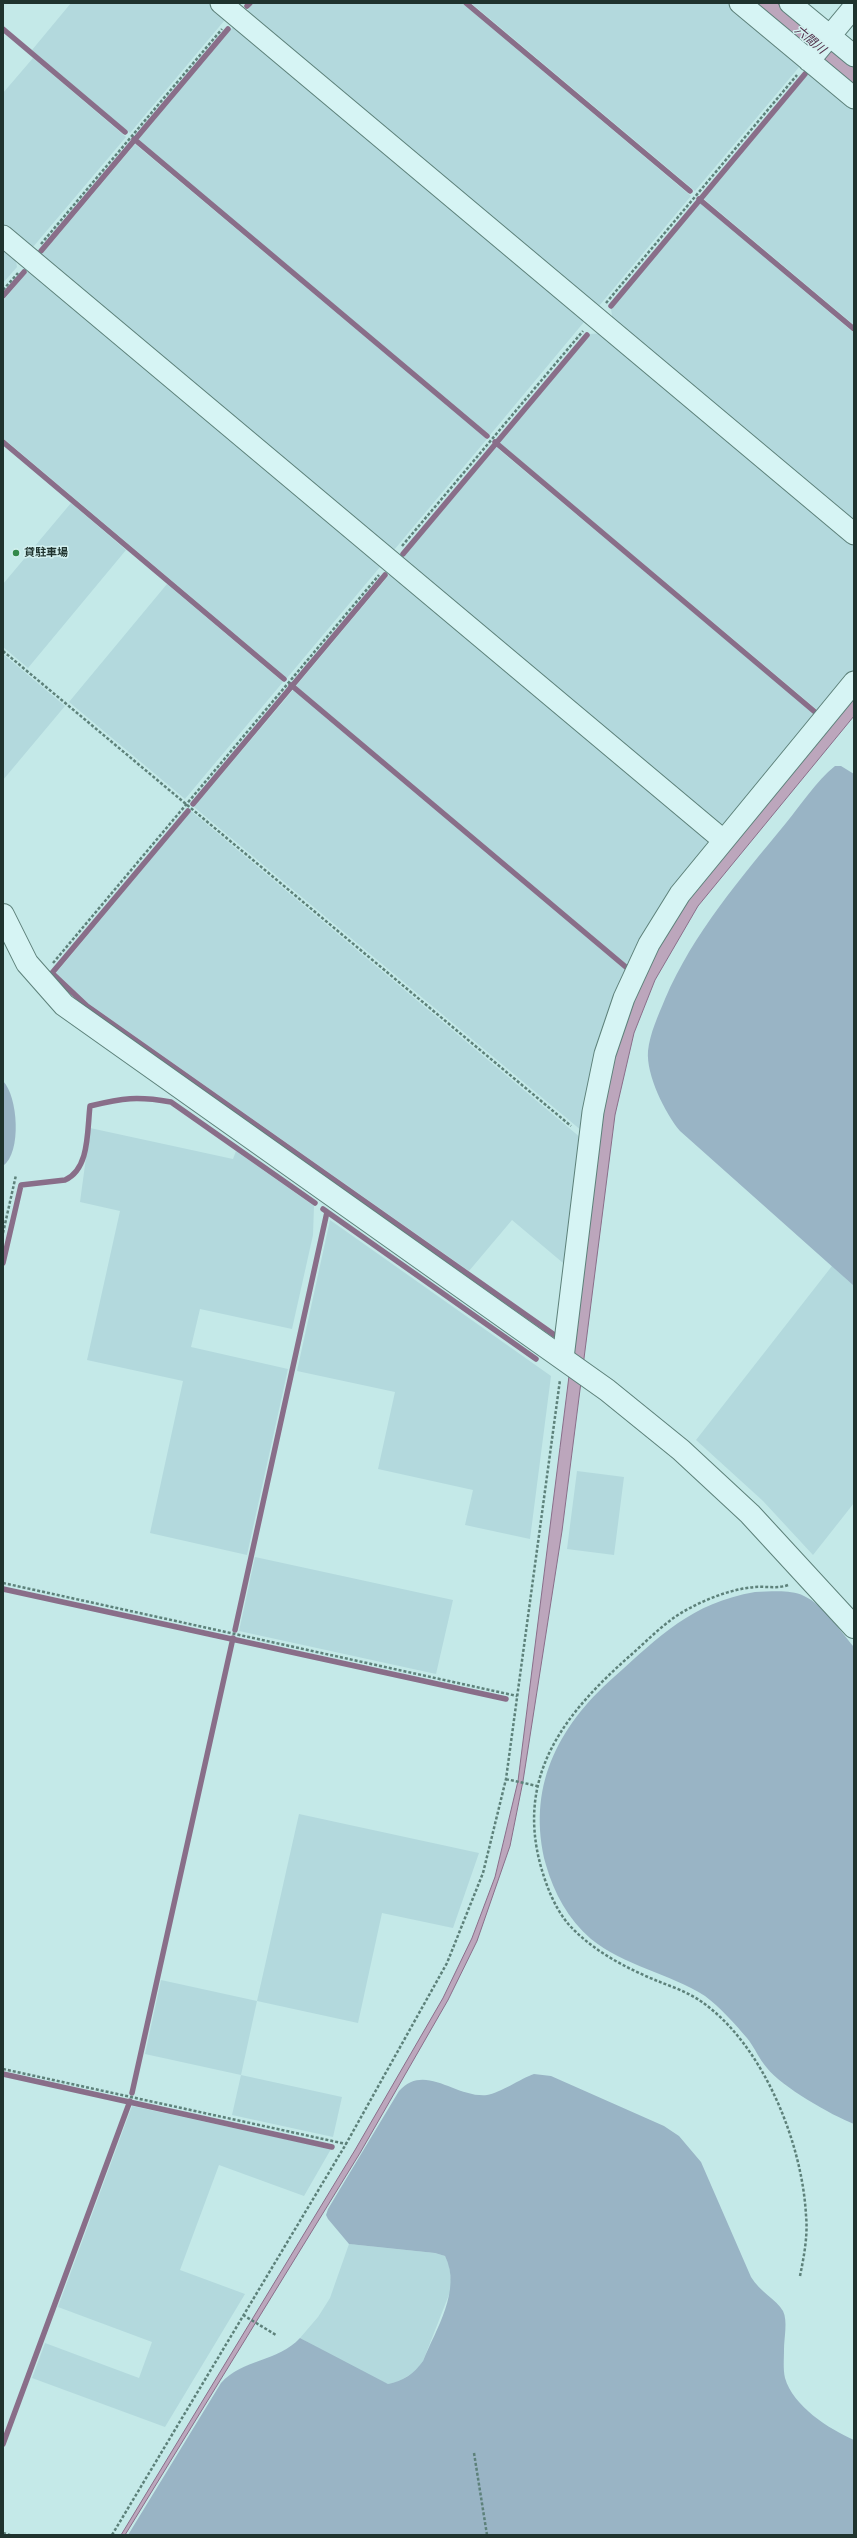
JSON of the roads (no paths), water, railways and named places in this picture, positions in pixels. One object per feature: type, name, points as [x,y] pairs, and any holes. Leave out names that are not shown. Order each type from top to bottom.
[{"type":"street","points":[[740,3],[811,59],[854,98]]},
{"type":"street","points":[[790,3],[828,38],[854,56]]},
{"type":"street","points":[[811,59],[854,7]]},
{"type":"street","points":[[228,9],[854,534]]},
{"type":"street","points":[[3,236],[722,840]]},
{"type":"street","points":[[565,1360],[590,1142],[605,1054],[633,978],[649,944],[680,894],[722,840],[854,682]]},
{"type":"street","points":[[3,915],[17,946],[39,979],[79,1017],[585,1374],[681,1450],[716,1481],[806,1574],[854,1627]]},
{"type":"water","name":"六間川","points":[[755,3],[777,3],[854,67],[854,86]]},
{"type":"water","points":[[854,695],[854,716],[698,906],[655,980],[634,1033],[615,1115],[562,1531],[523,1781],[510,1846],[477,1941],[448,2000],[360,2153],[125,2535],[121,2535],[355,2150],[443,1998],[472,1938],[495,1877],[518,1781],[602,1114],[613,1056],[643,975],[686,899]]},
{"type":"waterway","points":[[247,6],[250,3]]},
{"type":"waterway","points":[[466,3],[690,191]]},
{"type":"waterway","points":[[3,29],[125,132]]},
{"type":"waterway","points":[[41,251],[228,29]]},
{"type":"waterway","points":[[611,306],[805,74]]},
{"type":"waterway","points":[[134,139],[487,436]]},
{"type":"waterway","points":[[699,199],[854,329]]},
{"type":"waterway","points":[[3,296],[24,272]]},
{"type":"waterway","points":[[403,554],[587,335]]},
{"type":"waterway","points":[[3,442],[284,679]]},
{"type":"waterway","points":[[495,442],[815,712]]},
{"type":"waterway","points":[[193,804],[385,575]]},
{"type":"waterway","points":[[291,685],[627,968]]},
{"type":"waterway","points":[[188,811],[52,973],[87,1006],[556,1336]]},
{"type":"waterway","points":[[3,1263],[21,1185],[65,1180],[73,1175],[79,1167],[86,1148],[90,1106],[112,1101],[149,1099],[171,1102],[315,1203]]},
{"type":"waterway","points":[[323,1209],[536,1359]]},
{"type":"waterway","points":[[235,1630],[327,1212]]},
{"type":"waterway","points":[[3,1589],[506,1699]]},
{"type":"waterway","points":[[132,2093],[233,1638]]},
{"type":"waterway","points":[[3,2074],[332,2147]]},
{"type":"waterway","points":[[3,2444],[130,2101]]},
{"type":"place","name":"貸駐車場","points":[[16,553]]}]
